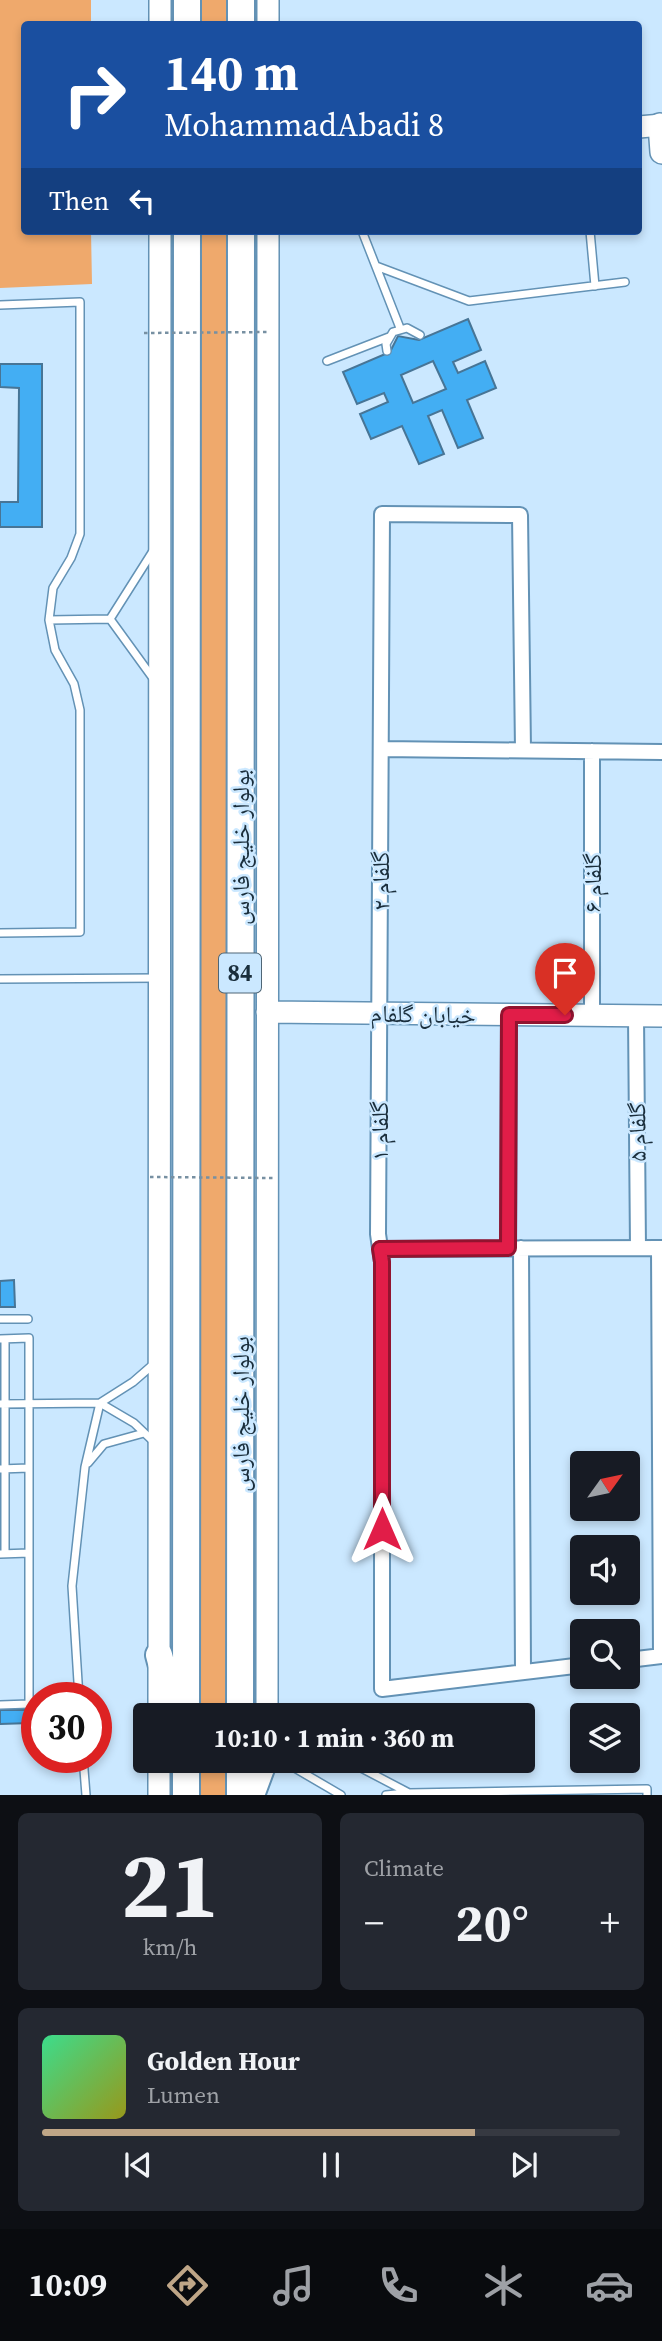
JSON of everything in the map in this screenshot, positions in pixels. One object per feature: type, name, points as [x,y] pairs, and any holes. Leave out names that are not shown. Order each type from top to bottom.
[{"type":"highway","points":[[187,0],[187,21]]},
{"type":"highway","name":"84","points":[[186,1703],[187,235]]},
{"type":"highway","name":"بولوار خلیج فارس","points":[[240,1703],[241,235]]},
{"type":"highway","points":[[159,1655],[173,1703]]},
{"type":"highway","points":[[240,1676],[251,1703]]},
{"type":"highway","points":[[186,1773],[186,1795]]},
{"type":"highway","points":[[240,1773],[240,1795]]},
{"type":"highway","points":[[251,1795],[260,1773]]},
{"type":"main road","points":[[656,125],[662,152]]},
{"type":"street","points":[[160,0],[160,21]]},
{"type":"street","points":[[268,0],[268,21]]},
{"type":"street","points":[[159,1703],[151,1440],[159,1359],[160,235]]},
{"type":"street","points":[[267,1703],[268,235]]},
{"type":"street","points":[[241,309],[268,309]]},
{"type":"street","name":"گلفام ۲","points":[[380,1013],[382,514],[520,515],[523,750]]},
{"type":"street","points":[[381,749],[662,752]]},
{"type":"street","name":"گلفام ۶","points":[[592,751],[592,1016]]},
{"type":"street","name":"خیابان گلفام","points":[[267,1012],[662,1016]]},
{"type":"street","name":"گلفام ۱","points":[[380,1013],[378,1234],[382,1262],[382,1689],[523,1672]]},
{"type":"street","points":[[509,1015],[523,1672],[570,1667]]},
{"type":"street","name":"گلفام ۵","points":[[636,1016],[638,1248]]},
{"type":"street","points":[[380,1249],[661,1248],[661,1656],[640,1659]]},
{"type":"street","points":[[159,1773],[159,1795]]},
{"type":"street","points":[[266,1773],[267,1795]]},
{"type":"lane","points":[[364,235],[400,328]]},
{"type":"lane","points":[[590,235],[595,286]]},
{"type":"lane","points":[[376,266],[469,301],[625,282]]},
{"type":"lane","points":[[0,305],[80,302],[80,534],[71,558],[53,588],[49,620],[55,650],[74,684],[80,710],[80,932],[0,933]]},
{"type":"lane","points":[[327,361],[389,337],[400,328],[414,330],[420,335]]},
{"type":"lane","points":[[387,351],[389,337]]},
{"type":"lane","points":[[110,619],[160,541]]},
{"type":"lane","points":[[49,620],[110,619]]},
{"type":"lane","points":[[110,619],[160,687]]},
{"type":"lane","points":[[0,979],[159,978]]},
{"type":"lane","points":[[0,1319],[29,1319]]},
{"type":"lane","points":[[0,1704],[29,1704],[29,1553],[29,1468],[29,1404],[29,1338],[2,1339],[3,1554],[29,1553]]},
{"type":"lane","points":[[78,1682],[72,1586],[85,1466],[100,1403],[133,1382],[159,1359]]},
{"type":"lane","points":[[3,1404],[100,1403],[134,1423],[151,1440]]},
{"type":"lane","points":[[85,1466],[104,1444],[151,1440]]},
{"type":"lane","points":[[3,1469],[29,1468]]},
{"type":"lane","points":[[84,1773],[86,1795]]},
{"type":"lane","points":[[303,1773],[341,1795]]},
{"type":"lane","points":[[370,1773],[409,1794]]},
{"type":"lane","points":[[386,1795],[647,1792]]},
{"type":"path","points":[[144,333],[268,332]]},
{"type":"path","points":[[150,1177],[274,1178]]},
{"type":"shaded area","points":[[0,0],[91,0],[91,21],[21,21],[21,235],[91,235],[92,284],[0,288]]},
{"type":"shaded area","points":[[199,0],[229,0],[229,21],[199,21]]},
{"type":"shaded area","points":[[199,235],[229,235],[228,1703],[198,1703]]},
{"type":"shaded area","points":[[198,1773],[228,1773],[228,1795],[198,1795]]},
{"type":"building","points":[[468,319],[481,350],[453,362],[458,373],[485,361],[496,388],[467,400],[483,438],[458,448],[442,410],[428,416],[444,454],[419,464],[402,426],[371,439],[360,414],[388,402],[384,393],[357,404],[343,372],[390,352],[398,336],[419,340]],"holes":[[[433,361],[446,389],[413,403],[401,375]]]},
{"type":"building","points":[[0,364],[42,364],[42,527],[0,527],[0,502],[18,502],[19,388],[0,387]]},
{"type":"building","points":[[14,1280],[15,1307],[0,1307],[0,1281]]},
{"type":"building","points":[[0,1710],[21,1710],[21,1723],[0,1724]]},
{"type":"route","points":[[382,1529],[380,1249],[508,1248],[509,1015],[565,1015]]}]
